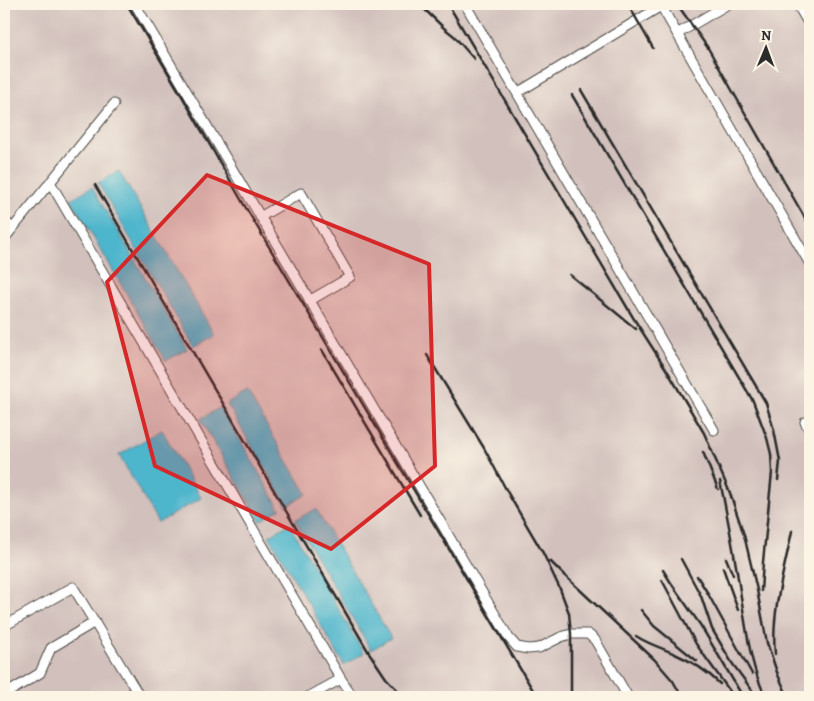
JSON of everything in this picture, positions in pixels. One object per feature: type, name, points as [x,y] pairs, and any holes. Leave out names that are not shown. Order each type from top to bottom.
[{"type":"street","points":[[135,4],[509,638],[516,647],[528,649],[539,648],[570,634],[588,634],[595,640],[628,697]]},
{"type":"street","points":[[465,4],[714,430]]},
{"type":"street","points":[[677,34],[728,4]]},
{"type":"street","points":[[797,4],[810,26]]},
{"type":"street","points":[[517,92],[661,5],[810,264]]},
{"type":"street","points":[[4,240],[114,104]]},
{"type":"street","points":[[50,182],[353,697]]},
{"type":"street","points":[[260,217],[301,194],[336,253],[350,277],[309,301]]},
{"type":"street","points":[[4,219],[12,229]]},
{"type":"street","points":[[805,422],[810,431]]},
{"type":"street","points":[[4,626],[73,586],[140,697]]},
{"type":"street","points":[[4,695],[40,673],[52,648],[95,622]]},
{"type":"street","points":[[308,697],[341,679]]},
{"type":"highlighted area","points":[[207,175],[429,264],[435,466],[331,549],[155,466],[107,282]]},
{"type":"shaded area","points":[[4,4],[810,4],[810,697],[4,697]]},
{"type":"water","points":[[119,171],[214,334],[193,346],[98,183]]},
{"type":"water","points":[[92,187],[187,349],[166,361],[71,199]]},
{"type":"water","points":[[247,392],[307,494],[287,506],[227,404]]},
{"type":"water","points":[[221,407],[280,509],[260,521],[200,419]]},
{"type":"water","points":[[162,430],[201,498],[158,523],[119,455]]},
{"type":"water","points":[[316,509],[391,638],[371,650],[295,520]]},
{"type":"water","points":[[289,524],[364,653],[344,665],[269,536]]},
{"type":"railway","points":[[127,4],[537,697]]},
{"type":"railway","points":[[419,4],[454,36],[474,59]]},
{"type":"railway","points":[[448,4],[634,319],[704,433],[730,493],[744,535],[767,643],[788,697]]},
{"type":"railway","points":[[628,4],[653,48]]},
{"type":"railway","points":[[677,4],[708,48],[810,227]]},
{"type":"railway","points":[[581,90],[766,403],[780,461],[778,480]]},
{"type":"railway","points":[[572,95],[753,401],[767,438],[771,454],[772,472],[761,591]]},
{"type":"railway","points":[[95,185],[368,651],[386,678],[404,697]]},
{"type":"railway","points":[[570,275],[636,329]]},
{"type":"railway","points":[[322,350],[420,515]]},
{"type":"railway","points":[[427,355],[484,448],[543,553],[560,589],[569,613],[571,697]]},
{"type":"railway","points":[[703,452],[718,489]]},
{"type":"railway","points":[[720,481],[750,649],[756,674],[766,697]]},
{"type":"railway","points":[[775,654],[774,639],[777,608],[792,531]]},
{"type":"railway","points":[[726,558],[733,575]]},
{"type":"railway","points":[[681,559],[701,596],[712,629],[732,663],[757,697]]},
{"type":"railway","points":[[550,561],[654,659],[673,681],[682,697]]},
{"type":"railway","points":[[723,568],[738,610]]},
{"type":"railway","points":[[663,570],[701,626],[743,697]]},
{"type":"railway","points":[[697,576],[752,674]]},
{"type":"railway","points":[[662,580],[696,644],[734,697]]},
{"type":"railway","points":[[641,610],[654,626],[697,661]]},
{"type":"railway","points":[[636,636],[687,660],[705,671],[720,684]]}]
